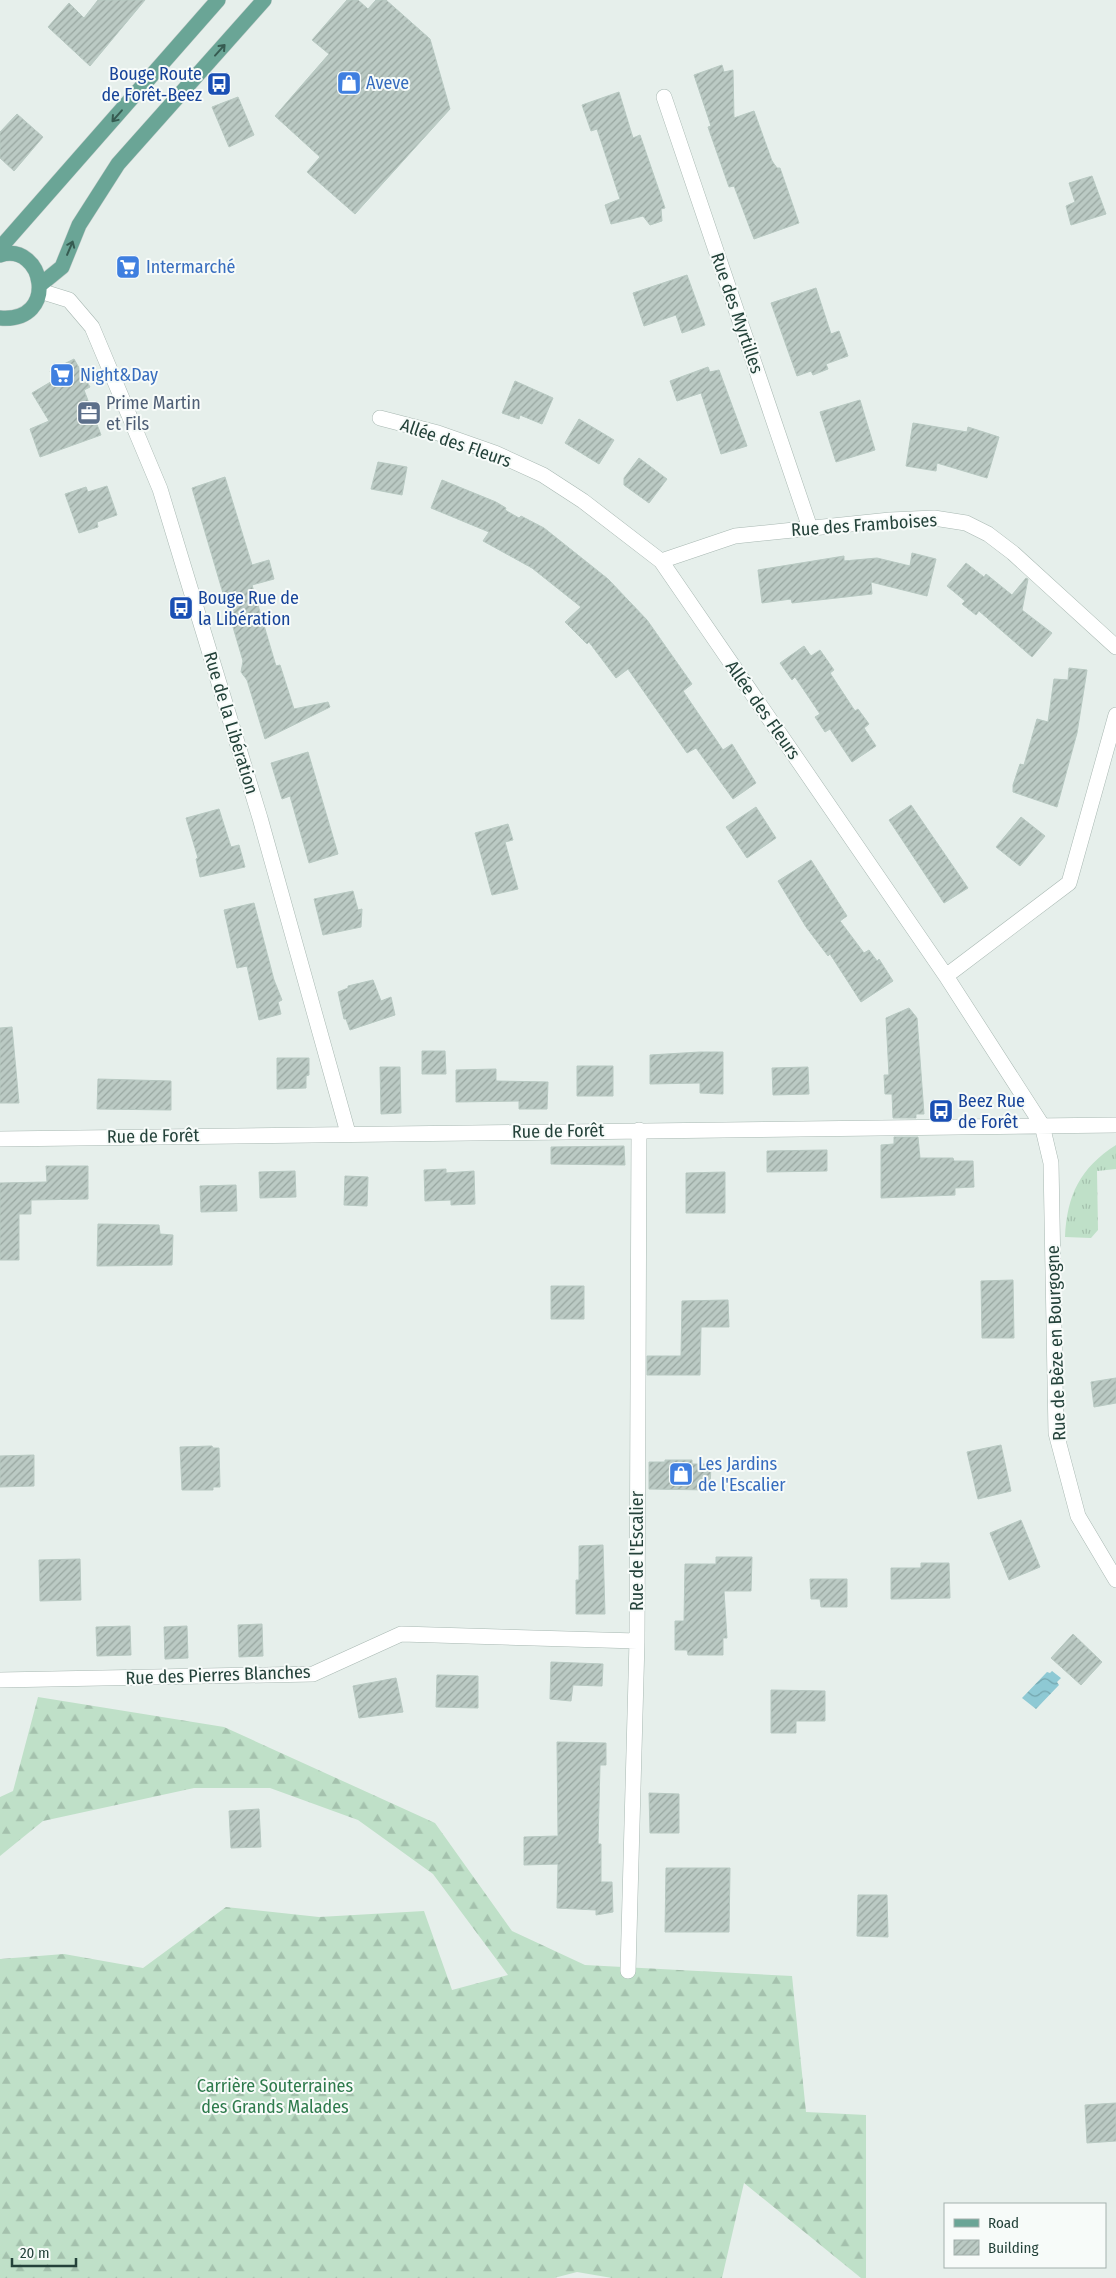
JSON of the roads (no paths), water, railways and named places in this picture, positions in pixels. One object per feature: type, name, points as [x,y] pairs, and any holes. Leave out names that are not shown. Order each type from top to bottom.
[{"type":"main road","points":[[0,248],[218,0]]},
{"type":"main road","points":[[40,288],[62,267],[79,225],[118,164],[264,0]]},
{"type":"main road","points":[[0,255],[17,256],[29,262],[37,272],[40,288],[37,302],[30,310],[21,316],[3,322]]},
{"type":"street","name":"Rue des Myrtilles","points":[[664,97],[810,528]]},
{"type":"street","name":"Rue de la Libération","points":[[40,288],[70,300],[92,327],[160,489],[260,818],[348,1133]]},
{"type":"street","name":"Allée des Fleurs","points":[[380,418],[438,433],[495,453],[543,475],[583,501],[661,561],[946,976],[1042,1125]]},
{"type":"street","name":"Rue des Framboises","points":[[661,561],[735,536],[934,518],[966,523],[988,534],[1013,553],[1116,647]]},
{"type":"street","points":[[946,976],[1069,883],[1116,715]]},
{"type":"street","name":"Rue de Bèze en Bourgogne","points":[[1042,1125],[1051,1163],[1056,1433],[1078,1516],[1116,1580]]},
{"type":"street","name":"Rue de Forêt","points":[[0,1139],[348,1133],[1116,1125]]},
{"type":"street","name":"Rue de l'Escalier","points":[[628,1971],[637,1641],[638,1130]]},
{"type":"street","name":"Rue des Pierres Blanches","points":[[0,1680],[313,1674],[401,1634],[637,1641]]},
{"type":"water","points":[[1052,1671],[1061,1678],[1057,1682],[1059,1685],[1036,1709],[1022,1698],[1047,1672],[1050,1673]]},
{"type":"place","name":"Aveve","points":[[349,83]]},
{"type":"place","name":"Bouge Route de Forêt-Beez","points":[[219,84]]},
{"type":"place","name":"Intermarché","points":[[128,267]]},
{"type":"place","name":"Night&Day","points":[[62,375]]},
{"type":"place","name":"Prime Martin et Fils","points":[[89,413]]},
{"type":"place","name":"Bouge Rue de la Libération","points":[[181,608]]},
{"type":"place","name":"Beez Rue de Forêt","points":[[941,1111]]},
{"type":"place","name":"Les Jardins de l'Escalier","points":[[681,1474]]},
{"type":"park label","name":"Carrière Souterraines des Grands Malades","points":[[275,2096]]}]
